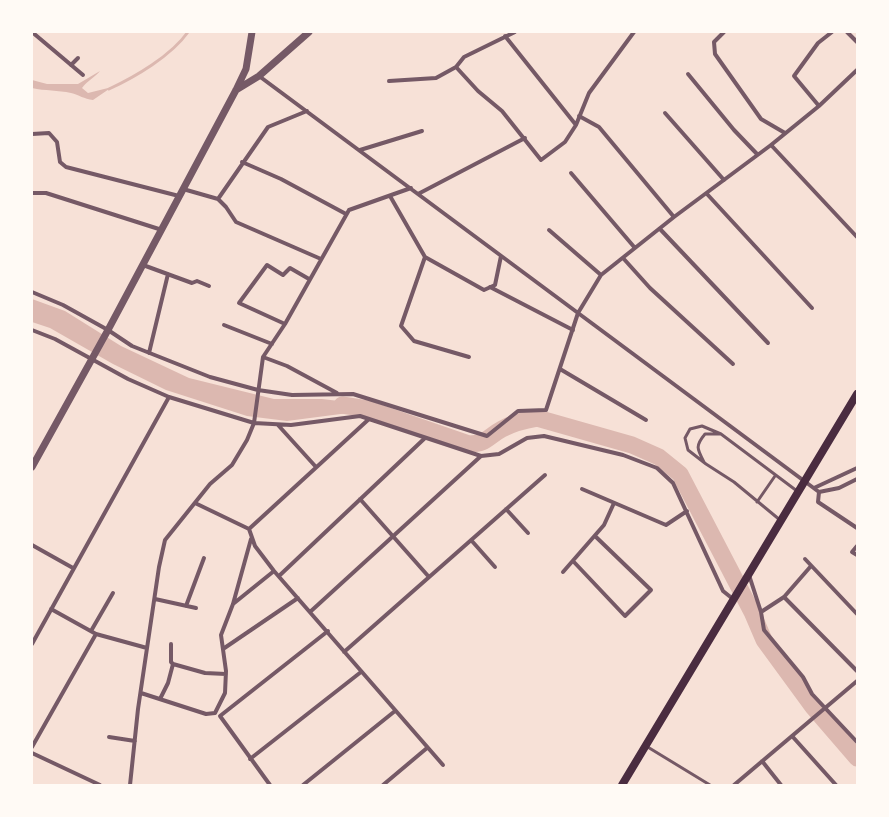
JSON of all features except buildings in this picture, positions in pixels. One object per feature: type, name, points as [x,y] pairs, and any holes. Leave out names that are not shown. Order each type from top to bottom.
[{"type":"main road","points":[[622,785],[857,394]]},
{"type":"street","points":[[32,32],[83,75]]},
{"type":"street","points":[[32,467],[108,330],[236,90],[246,69],[252,32]]},
{"type":"street","points":[[236,90],[259,76],[309,32]]},
{"type":"street","points":[[389,81],[436,78],[456,67],[464,57],[516,32]]},
{"type":"street","points":[[456,67],[478,91],[502,111],[541,160],[565,142],[576,125],[589,93],[634,32]]},
{"type":"street","points":[[724,32],[714,42],[715,54],[761,119],[785,133]]},
{"type":"street","points":[[819,106],[794,76],[818,43],[832,32]]},
{"type":"street","points":[[847,32],[857,42]]},
{"type":"street","points":[[505,36],[576,125]]},
{"type":"street","points":[[71,65],[78,58]]},
{"type":"street","points":[[32,292],[63,305],[108,330],[132,346],[210,377],[258,390],[292,395],[353,394],[487,436],[518,411],[546,410],[578,313],[601,275],[674,217],[771,145],[819,106],[857,70]]},
{"type":"street","points":[[688,74],[734,130],[757,154]]},
{"type":"street","points":[[259,76],[819,492]]},
{"type":"street","points":[[218,199],[242,162],[268,127],[307,111]]},
{"type":"street","points":[[666,113],[724,180]]},
{"type":"street","points":[[579,116],[599,127],[674,217]]},
{"type":"street","points":[[360,150],[422,131]]},
{"type":"street","points":[[32,134],[49,133],[57,142],[60,162],[66,167],[218,199],[226,207],[236,222],[322,259]]},
{"type":"street","points":[[418,194],[525,138]]},
{"type":"street","points":[[771,145],[857,237]]},
{"type":"street","points":[[242,162],[287,182],[346,214]]},
{"type":"street","points":[[571,173],[635,248]]},
{"type":"street","points":[[130,785],[147,648],[159,567],[165,540],[210,484],[232,465],[247,440],[254,423],[263,357],[285,324],[348,210],[411,188]]},
{"type":"street","points":[[32,193],[46,193],[162,230]]},
{"type":"street","points":[[706,194],[812,308]]},
{"type":"street","points":[[390,196],[425,258],[484,290],[495,285],[501,256]]},
{"type":"street","points":[[660,229],[768,343]]},
{"type":"street","points":[[549,230],[601,275]]},
{"type":"street","points":[[425,258],[401,326],[414,341],[469,357]]},
{"type":"street","points":[[623,258],[650,288],[733,364]]},
{"type":"street","points":[[143,265],[192,283],[197,281],[209,286]]},
{"type":"street","points":[[285,324],[239,302],[267,265],[283,275],[290,268],[309,279]]},
{"type":"street","points":[[149,353],[168,274]]},
{"type":"street","points":[[490,287],[573,330]]},
{"type":"street","points":[[224,325],[272,344]]},
{"type":"street","points":[[32,330],[55,339],[128,379],[168,397],[254,423],[291,426],[360,416],[481,456],[499,454],[527,438],[544,436],[623,455],[658,468],[673,482],[723,591],[734,599]]},
{"type":"street","points":[[263,357],[286,366],[338,394]]},
{"type":"street","points":[[560,369],[646,420]]},
{"type":"street","points":[[32,644],[168,397]]},
{"type":"street","points":[[249,529],[369,419]]},
{"type":"street","points":[[278,425],[316,467]]},
{"type":"street","points":[[279,576],[425,438]]},
{"type":"street","points":[[310,612],[481,456]]},
{"type":"street","points":[[814,488],[857,468]]},
{"type":"street","points":[[344,652],[545,475]]},
{"type":"street","points":[[819,492],[838,488],[857,479]]},
{"type":"street","points":[[582,489],[666,525],[687,511]]},
{"type":"street","points":[[819,492],[818,502],[857,528]]},
{"type":"street","points":[[360,499],[429,577]]},
{"type":"street","points":[[195,503],[249,529]]},
{"type":"street","points":[[563,572],[604,525],[614,503]]},
{"type":"street","points":[[506,509],[528,533]]},
{"type":"street","points":[[249,529],[251,539],[255,546],[274,571],[328,631],[361,672],[443,766]]},
{"type":"street","points":[[573,561],[624,616],[651,590],[595,536]]},
{"type":"street","points":[[215,713],[225,693],[226,674],[221,635],[233,604],[251,539]]},
{"type":"street","points":[[471,540],[495,568]]},
{"type":"street","points":[[32,545],[73,568]]},
{"type":"street","points":[[857,546],[852,552],[857,555]]},
{"type":"street","points":[[186,606],[204,558]]},
{"type":"street","points":[[805,559],[857,614]]},
{"type":"street","points":[[761,612],[784,597],[811,566]]},
{"type":"street","points":[[233,604],[274,571]]},
{"type":"street","points":[[747,578],[761,612],[764,630],[803,677],[812,694],[824,709],[857,742]]},
{"type":"street","points":[[91,632],[113,593]]},
{"type":"street","points":[[784,597],[857,671]]},
{"type":"street","points":[[223,649],[298,598]]},
{"type":"street","points":[[155,600],[196,608]]},
{"type":"street","points":[[51,608],[91,632],[147,648]]},
{"type":"street","points":[[220,716],[328,631]]},
{"type":"street","points":[[32,747],[96,634]]},
{"type":"street","points":[[160,699],[168,683],[173,664],[171,662],[171,644]]},
{"type":"street","points":[[173,664],[205,673],[226,674]]},
{"type":"street","points":[[250,759],[361,672]]},
{"type":"street","points":[[734,785],[857,681]]},
{"type":"street","points":[[141,693],[206,714],[215,713],[220,716],[270,785]]},
{"type":"street","points":[[303,785],[395,711]]},
{"type":"street","points":[[792,736],[836,785]]},
{"type":"street","points":[[109,737],[135,741]]},
{"type":"street","points":[[383,785],[427,748]]},
{"type":"street","points":[[32,753],[100,785]]},
{"type":"street","points":[[762,761],[781,785]]},
{"type":"lane","points":[[781,521],[734,482],[706,464],[688,450],[685,438],[690,429],[702,426],[721,434],[798,492]]},
{"type":"lane","points":[[706,464],[698,451],[698,442],[704,434],[721,434]]},
{"type":"lane","points":[[757,502],[775,476]]},
{"type":"lane","points":[[645,746],[710,785]]},
{"type":"shaded area","points":[[100,71],[82,88],[88,93],[112,87],[93,100],[61,91],[32,88],[32,80],[47,84],[78,84]]},
{"type":"shaded area","points":[[32,299],[65,311],[121,346],[189,378],[274,399],[322,399],[356,403],[394,424],[356,412],[287,421],[247,416],[166,390],[113,364],[50,328],[32,322]]},
{"type":"waterway","points":[[109,89],[152,65],[181,41],[188,32]]},
{"type":"waterway","points":[[342,405],[368,409],[469,444],[480,443],[487,440],[497,432],[510,425],[537,418],[632,445],[659,457],[680,474],[752,612],[764,640],[813,707],[857,758]]}]
